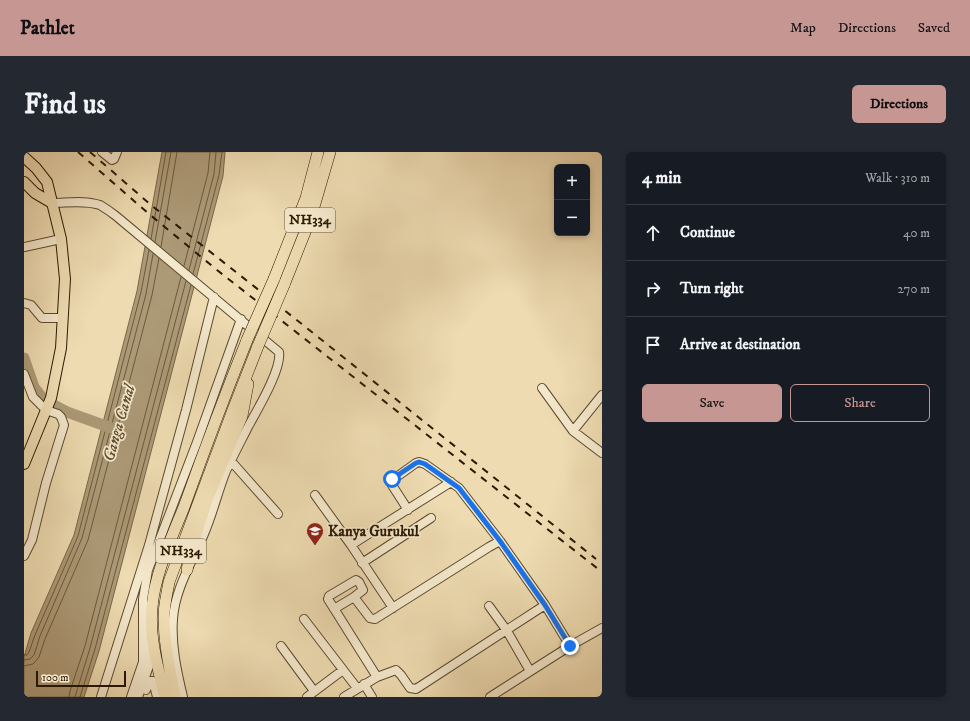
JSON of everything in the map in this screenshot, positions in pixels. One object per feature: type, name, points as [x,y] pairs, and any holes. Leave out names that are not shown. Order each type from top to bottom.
[{"type":"highway","name":"NH334","points":[[165,697],[151,628],[152,600],[164,560],[221,405],[306,198],[318,152]]},
{"type":"highway","name":"NH334","points":[[176,697],[170,670],[164,626],[165,601],[169,582],[232,410],[311,216],[330,152]]},
{"type":"highway","points":[[187,570],[190,549],[208,497],[242,416],[250,367]]},
{"type":"main road","points":[[24,157],[36,168],[47,182],[61,240],[65,279],[61,348],[48,405],[24,464]]},
{"type":"main road","points":[[24,182],[35,193],[52,203]]},
{"type":"street","points":[[102,152],[112,160],[117,152]]},
{"type":"street","points":[[52,203],[85,203],[101,206],[116,216],[279,352],[280,357],[272,381],[226,471],[208,524],[197,552],[187,570],[176,601],[173,618],[175,663],[183,697]]},
{"type":"street","points":[[24,247],[61,240]]},
{"type":"street","points":[[101,697],[149,545],[186,410],[211,295]]},
{"type":"street","points":[[24,303],[31,305],[42,318],[63,318]]},
{"type":"street","points":[[131,697],[143,662],[143,599],[148,570],[197,442],[241,319]]},
{"type":"street","points":[[24,374],[33,397]]},
{"type":"street","points":[[542,388],[573,431],[602,453]]},
{"type":"street","points":[[573,431],[602,396]]},
{"type":"street","points":[[24,397],[33,397],[48,405],[64,421],[64,429],[46,483],[32,540],[24,556]]},
{"type":"street","points":[[232,461],[278,514]]},
{"type":"street","points":[[408,510],[391,483],[392,479],[416,463],[422,463],[459,488],[500,541],[545,605],[570,646]]},
{"type":"street","points":[[351,545],[451,482]]},
{"type":"street","points":[[315,495],[351,545],[392,608]]},
{"type":"street","points":[[362,563],[431,518]]},
{"type":"street","points":[[354,597],[373,620],[500,541]]},
{"type":"street","points":[[334,609],[363,590],[357,580],[329,597],[328,600],[377,677]]},
{"type":"street","points":[[344,697],[377,677],[396,670],[410,688],[416,689],[545,605]]},
{"type":"street","points":[[489,606],[507,631],[530,671]]},
{"type":"street","points":[[304,619],[343,670],[372,697]]},
{"type":"street","points":[[138,697],[149,666],[151,628]]},
{"type":"street","points":[[490,697],[501,694],[530,671],[602,628]]},
{"type":"street","points":[[280,646],[314,691]]},
{"type":"street","points":[[307,697],[343,670]]},
{"type":"street","points":[[144,697],[150,681],[153,681],[157,697]]},
{"type":"water","name":"Ganga Canal","points":[[162,152],[225,152],[223,176],[99,651],[84,697],[24,697],[24,657],[31,633],[74,535],[137,291]]},
{"type":"waterway","name":"Ganga Canal","points":[[24,358],[34,387],[44,400],[67,412],[117,430]]},
{"type":"railway","points":[[78,152],[149,214],[217,270],[602,572]]},
{"type":"railway","points":[[90,152],[151,205],[596,559]]},
{"type":"place","name":"Kanya Gurukul","points":[[315,546]]},
{"type":"route","points":[[392,479],[419,462],[438,472],[459,488],[500,541],[545,605],[570,646]]}]
